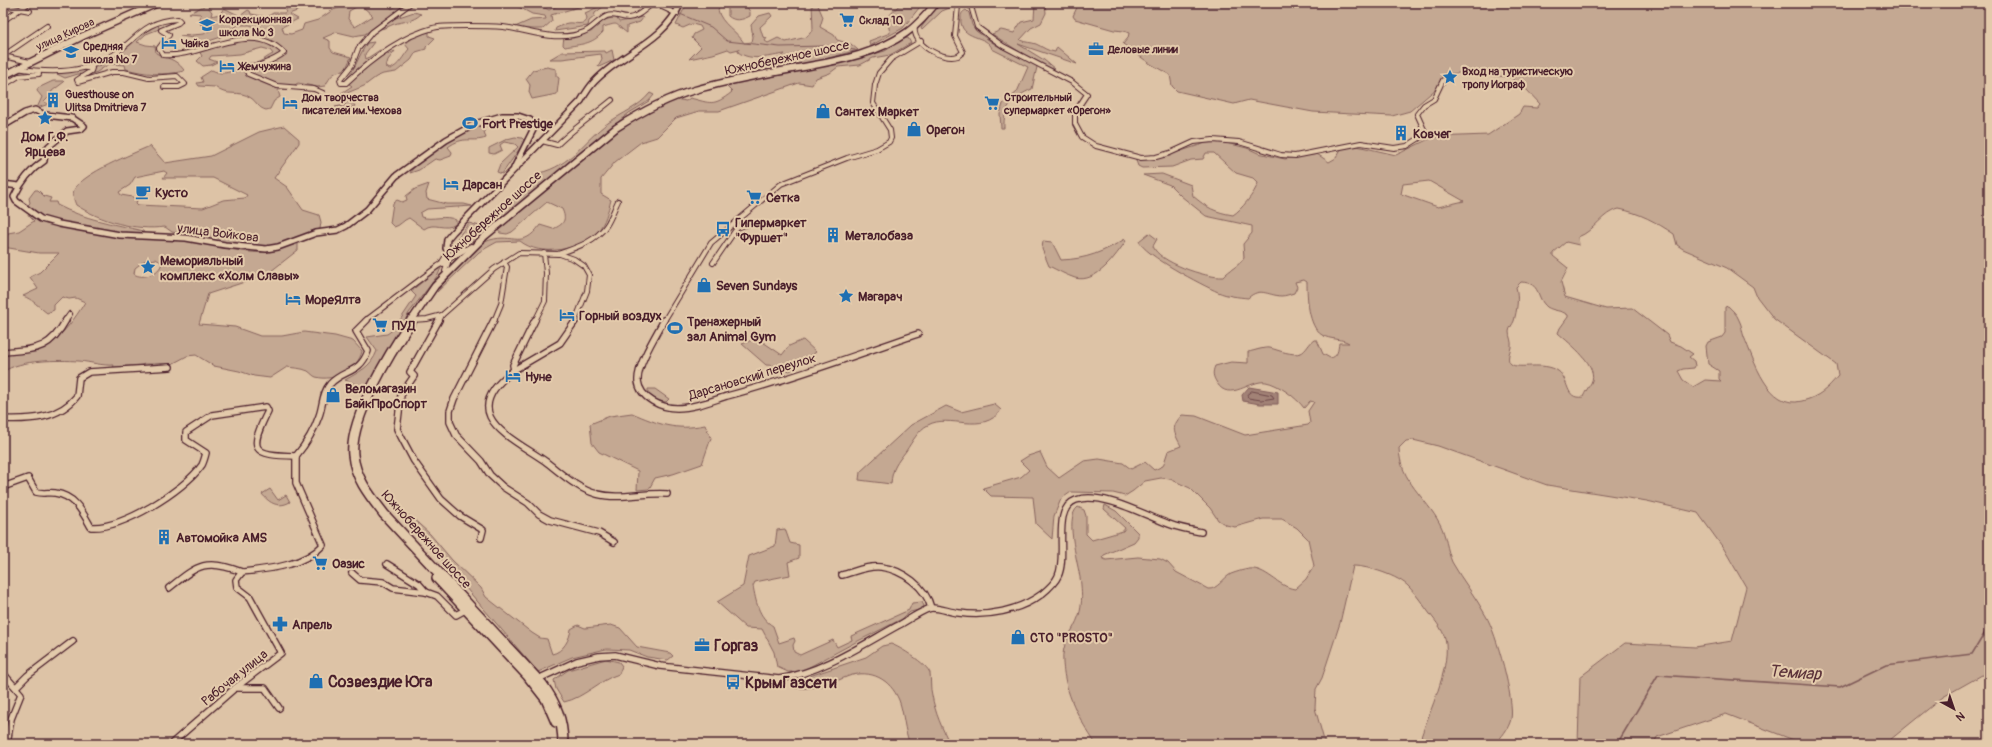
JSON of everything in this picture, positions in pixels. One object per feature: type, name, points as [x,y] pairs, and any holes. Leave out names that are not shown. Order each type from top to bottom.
[{"type":"main road","name":"улица Кирова","points":[[3,74],[153,3]]},
{"type":"main road","name":"улица Кирова","points":[[29,61],[158,3]]},
{"type":"main road","name":"Южнобережное шоссе","points":[[916,25],[933,3]]},
{"type":"main road","name":"Южнобережное шоссе","points":[[558,744],[558,730],[554,712],[548,702],[525,672],[465,610],[372,505],[354,477],[349,446],[356,412],[394,342],[423,297],[448,266],[616,128],[655,104],[697,89],[856,55],[876,49],[920,24],[936,3]]},
{"type":"main road","name":"Южнобережное шоссе","points":[[460,257],[584,150],[615,126],[652,103],[696,88],[856,55],[900,36]]},
{"type":"main road","name":"Южнобережное шоссе","points":[[448,266],[412,320],[362,407],[353,441],[353,456],[358,474],[370,496],[384,514],[536,677],[559,709],[563,727],[563,744]]},
{"type":"street","points":[[3,21],[29,3]]},
{"type":"street","points":[[411,3],[377,26],[354,57],[352,65],[340,80],[341,83],[346,83],[365,65],[409,37],[434,27],[502,27],[538,35],[561,36],[584,32],[607,16],[615,15],[628,18],[637,16],[651,5]]},
{"type":"street","points":[[640,3],[660,6],[677,14]]},
{"type":"street","points":[[448,266],[446,248],[448,239],[453,232],[581,101],[591,84],[646,43],[673,20],[681,3]]},
{"type":"street","points":[[900,36],[916,36],[940,55],[950,58],[957,58],[962,55],[963,52],[955,36],[958,6],[960,3]]},
{"type":"street","points":[[970,3],[977,27],[1003,46],[1072,82],[1087,94],[1081,106],[1075,112],[1074,125],[1078,134],[1090,144],[1141,158],[1170,153],[1194,142],[1213,140],[1239,142],[1282,155],[1295,156],[1361,143],[1394,148],[1407,146],[1426,134],[1417,114],[1424,105],[1434,99],[1443,80],[1446,79]]},
{"type":"street","points":[[3,6],[30,11]]},
{"type":"street","points":[[16,68],[55,73],[93,64],[110,57],[154,22],[168,19],[180,21],[161,30],[169,35],[159,48],[163,55],[174,56],[230,41],[257,38],[263,39],[284,53],[274,60],[254,66],[247,71],[248,74],[277,86],[314,89],[323,93]]},
{"type":"street","points":[[916,25],[916,36]]},
{"type":"street","points":[[3,56],[47,26]]},
{"type":"street","name":"Дарсановский переулок","points":[[918,334],[736,395],[686,408],[672,408],[656,405],[646,396],[640,386],[638,378],[641,365],[650,347],[703,254],[711,243],[781,184],[847,158],[877,149],[889,142],[891,138],[890,130],[873,103],[875,85],[879,72],[891,59],[921,41]]},
{"type":"street","points":[[3,56],[29,61]]},
{"type":"street","points":[[3,86],[19,76],[30,74],[55,74],[88,68],[92,68],[91,71],[77,80],[78,82],[105,73],[119,71],[149,78],[177,76],[185,84],[179,87],[164,87]]},
{"type":"street","points":[[542,141],[557,145],[577,126],[588,120],[612,100]]},
{"type":"street","points":[[3,126],[26,113],[35,110],[45,114],[72,118],[84,126],[81,129],[67,131],[49,146],[44,151],[44,161],[33,168],[19,186],[3,184]]},
{"type":"street","name":"улица Войкова","points":[[19,186],[14,197],[16,201],[41,219],[59,224],[88,228],[120,235],[186,238],[225,245],[266,249],[278,247],[316,233],[338,230],[346,226],[367,210],[396,176],[446,140],[464,129],[485,120],[502,116],[518,116],[530,120],[533,130],[514,168]]},
{"type":"street","points":[[557,254],[588,242],[598,235],[607,225],[618,201]]},
{"type":"street","points":[[713,263],[737,228],[751,223]]},
{"type":"street","points":[[446,248],[458,250],[471,246]]},
{"type":"street","points":[[438,266],[448,266],[460,257],[452,250]]},
{"type":"street","points":[[481,538],[483,530],[460,516],[441,499],[414,461],[397,429],[401,395],[414,376],[410,372],[442,315],[464,294],[504,262],[524,252],[557,254],[574,259],[584,266],[589,275],[587,291],[581,309],[569,333],[560,342],[514,370],[493,389],[488,401],[490,416],[504,433],[578,485],[596,493],[610,495],[637,493],[667,494]]},
{"type":"street","points":[[514,370],[513,366],[545,301],[546,273],[544,253]]},
{"type":"street","points":[[169,588],[188,572],[205,563],[216,562],[242,572],[262,570],[309,557],[320,550],[323,545],[311,514],[296,483],[296,456],[308,440],[318,421],[322,401],[329,385],[334,380],[361,366],[366,359],[368,351],[356,331],[359,326],[438,266],[447,254]]},
{"type":"street","points":[[504,262],[507,267],[501,304],[488,335],[454,399],[450,411],[450,422],[456,435],[481,461],[490,475],[503,487],[528,503],[539,514],[550,520],[578,526],[599,533],[614,542]]},
{"type":"street","points":[[3,352],[36,348],[49,342],[55,338],[70,314]]},
{"type":"street","points":[[412,320],[427,319],[442,315]]},
{"type":"street","points":[[3,419],[21,421],[32,419],[67,406],[77,396],[77,382],[85,372],[95,370],[170,367]]},
{"type":"street","points":[[3,487],[28,478],[36,492],[54,492],[74,498],[91,527],[101,528],[112,525],[168,495],[183,485],[200,467],[206,453],[186,440],[186,432],[212,415],[266,408],[268,411],[256,435],[255,446],[258,451],[271,456],[296,456]]},
{"type":"street","points":[[536,677],[577,661],[599,656],[615,655],[660,666],[697,668],[779,679],[798,676],[825,666],[931,608],[942,612],[987,614],[1010,609],[1024,604],[1047,590],[1058,576],[1062,561],[1061,532],[1063,515],[1069,505],[1075,500],[1106,501],[1187,532],[1200,532]]},
{"type":"street","points":[[387,564],[419,584],[426,592]]},
{"type":"street","points":[[842,575],[877,566],[886,568],[920,588],[928,595],[931,608]]},
{"type":"street","name":"Рабочая улица","points":[[171,744],[235,688],[281,653],[250,598],[237,587],[236,580],[242,572]]},
{"type":"street","points":[[352,573],[360,580],[383,582],[393,588],[426,592],[437,596],[456,615],[465,610]]},
{"type":"street","points":[[16,687],[27,676],[73,641]]},
{"type":"street","points":[[3,673],[21,694],[11,719],[7,744]]},
{"type":"street","points":[[235,688],[265,688],[280,708]]},
{"type":"shaded area","points":[[203,3],[218,3],[208,7],[212,12],[211,16],[220,14],[224,8],[240,16],[248,10],[251,14],[267,17],[273,13],[285,13],[288,3],[306,3],[297,11],[289,14],[298,19],[282,27],[284,33],[291,34],[302,30],[304,24],[318,20],[333,10],[352,3],[388,3],[392,9],[396,6],[394,3],[409,3],[365,34],[354,36],[337,32],[323,38],[330,41],[330,48],[333,52],[351,57],[345,71],[335,73],[325,86],[317,87],[298,83],[293,86],[295,88],[278,90],[280,97],[274,101],[270,109],[266,110],[261,108],[246,95],[224,92],[215,87],[199,86],[197,83],[203,82],[201,77],[212,70],[221,73],[230,72],[248,63],[259,62],[273,54],[270,50],[262,48],[240,54],[211,56],[209,59],[217,62],[211,65],[203,66],[197,61],[202,56],[199,51],[224,42],[264,37],[267,33],[250,25],[239,25],[226,32],[221,37],[203,43],[201,47],[188,49],[197,45],[199,39],[180,36],[204,34],[214,28],[201,25],[200,21],[198,20],[201,14],[189,13],[204,6]],"holes":[[[358,6],[362,6],[373,16],[355,27],[348,19],[349,11]]]},
{"type":"shaded area","points":[[495,3],[511,3],[499,5]]},
{"type":"shaded area","points":[[511,3],[535,3],[549,10],[563,3],[585,4],[551,15],[552,21],[543,29],[518,29],[515,27],[531,20],[546,19],[545,16],[532,14]]},
{"type":"shaded area","points":[[601,3],[608,3],[595,13],[594,17],[589,21],[588,26],[555,31],[556,28],[566,23],[579,24],[586,21],[587,18],[585,13],[598,7]]},
{"type":"shaded area","points":[[687,3],[747,3],[746,5],[750,12],[750,16],[741,19],[736,20],[728,16],[728,5],[719,7],[718,10],[722,19],[744,43],[752,42],[753,37],[751,25],[759,16],[770,13],[772,16],[760,27],[763,37],[767,38],[765,41],[768,43],[778,38],[786,42],[807,37],[813,29],[812,3],[817,3],[823,17],[820,27],[834,35],[837,40],[851,44],[858,50],[821,60],[739,76],[739,73],[741,72],[780,58],[785,54],[755,58],[743,55],[738,52],[739,49],[731,51],[728,49],[689,59],[701,47],[692,38],[694,34],[702,30],[700,26],[692,24],[683,28],[676,25]]},
{"type":"shaded area","points":[[901,3],[923,3],[903,28],[870,46],[869,41],[890,33],[887,18]]},
{"type":"shaded area","points":[[938,3],[953,3],[952,7],[942,11],[922,30],[921,28]]},
{"type":"shaded area","points":[[1035,3],[1045,3],[1046,13],[1041,23],[1031,28],[1020,40],[1036,44],[1047,50],[1055,52],[1057,47],[1077,64],[1018,44],[1044,60],[1055,69],[1051,69],[1026,56],[992,34],[1001,30],[1014,33],[1021,22],[1034,19]]},
{"type":"shaded area","points":[[1079,3],[1989,3],[1989,671],[1943,697],[1885,744],[1804,744],[1726,714],[1657,737],[1654,744],[1578,744],[1580,677],[1625,643],[1695,647],[1732,641],[1746,587],[1724,549],[1698,513],[1647,501],[1547,485],[1438,446],[1413,440],[1406,441],[1399,448],[1400,460],[1404,470],[1415,489],[1440,524],[1452,562],[1478,602],[1490,624],[1504,667],[1510,698],[1511,719],[1506,730],[1495,744],[1420,744],[1445,666],[1446,643],[1444,635],[1417,597],[1404,583],[1383,572],[1353,566],[1340,623],[1322,678],[1316,689],[1315,708],[1325,744],[1096,744],[1074,706],[1064,674],[1063,663],[1064,649],[1077,621],[1082,597],[1072,532],[1072,521],[1074,513],[1078,507],[1084,510],[1086,516],[1086,534],[1092,540],[1123,531],[1125,528],[1104,509],[1105,505],[1116,511],[1138,533],[1138,537],[1134,542],[1104,555],[1102,558],[1106,560],[1138,557],[1160,559],[1168,563],[1176,572],[1208,589],[1214,588],[1231,574],[1249,569],[1255,569],[1267,574],[1283,585],[1295,589],[1306,579],[1314,566],[1308,539],[1297,528],[1282,519],[1263,519],[1235,527],[1226,525],[1218,520],[1210,508],[1190,488],[1170,479],[1161,478],[1145,481],[1125,496],[1113,493],[1071,492],[1061,499],[1054,516],[1052,539],[1036,524],[1033,497],[991,496],[983,488],[1021,477],[1029,470],[1020,461],[1028,456],[1040,452],[1047,467],[1059,478],[1084,461],[1099,459],[1123,463],[1131,469],[1145,462],[1154,470],[1163,466],[1168,451],[1181,446],[1174,430],[1178,419],[1182,415],[1196,416],[1245,435],[1308,425],[1310,423],[1308,411],[1314,402],[1310,401],[1304,408],[1287,392],[1271,383],[1266,382],[1260,382],[1234,391],[1222,389],[1213,375],[1215,366],[1231,362],[1248,363],[1248,352],[1265,348],[1289,353],[1301,353],[1314,340],[1317,340],[1323,354],[1330,358],[1336,355],[1339,343],[1349,343],[1343,340],[1325,337],[1317,331],[1309,311],[1307,282],[1304,280],[1295,282],[1297,287],[1294,293],[1285,296],[1264,292],[1256,293],[1248,298],[1229,295],[1221,293],[1187,276],[1151,254],[1139,241],[1149,233],[1157,239],[1153,246],[1164,258],[1195,272],[1215,277],[1223,277],[1244,258],[1243,244],[1252,233],[1252,226],[1206,216],[1170,185],[1143,175],[1162,174],[1191,185],[1193,196],[1203,204],[1216,211],[1233,215],[1247,201],[1254,192],[1258,183],[1253,178],[1236,173],[1214,153],[1206,153],[1203,159],[1191,160],[1172,167],[1142,168],[1138,166],[1135,158],[1156,159],[1206,143],[1222,142],[1247,148],[1258,153],[1285,159],[1317,154],[1329,162],[1336,158],[1341,149],[1357,146],[1396,155],[1433,137],[1488,135],[1519,114],[1523,107],[1537,108],[1540,104],[1526,89],[1510,77],[1458,73],[1447,75],[1440,81],[1437,88],[1410,111],[1392,116],[1313,112],[1249,100],[1234,104],[1177,91],[1172,86],[1170,75],[1149,63],[1123,44],[1128,38],[1129,33],[1075,19],[1073,16]],"holes":[[[1429,181],[1464,201],[1438,207],[1401,194],[1403,184]],[[1619,209],[1627,211],[1654,222],[1674,234],[1677,245],[1683,249],[1727,268],[1753,287],[1757,297],[1774,319],[1836,364],[1838,376],[1822,392],[1808,399],[1790,402],[1780,398],[1771,391],[1764,381],[1752,358],[1741,324],[1734,312],[1728,306],[1725,307],[1725,333],[1722,337],[1708,342],[1706,346],[1708,364],[1719,371],[1719,379],[1721,381],[1705,380],[1693,387],[1683,380],[1678,371],[1694,368],[1694,361],[1689,357],[1693,354],[1681,346],[1670,342],[1667,335],[1632,308],[1606,309],[1565,297],[1561,282],[1568,268],[1553,256],[1553,253],[1566,242],[1579,245],[1578,237],[1589,231],[1613,211]],[[1521,282],[1532,285],[1547,307],[1568,315],[1558,333],[1576,349],[1588,363],[1593,376],[1591,383],[1583,397],[1573,395],[1562,375],[1552,368],[1539,366],[1514,366],[1511,364],[1509,360],[1511,345],[1509,332],[1514,321],[1517,308],[1516,287]]]},
{"type":"shaded area","points":[[966,10],[969,13],[972,25],[976,31],[996,45],[1037,67],[1032,89],[1015,99],[1007,109],[1004,128],[1001,128],[1000,114],[1003,104],[1017,92],[1028,67],[992,49],[985,41],[969,34],[964,30],[961,17],[963,12]]},
{"type":"shaded area","points":[[414,12],[421,14],[412,20],[379,29],[393,19]]},
{"type":"shaded area","points":[[616,17],[619,22],[643,18],[640,22],[627,26],[627,33],[616,24],[612,24],[603,27],[603,32],[590,42],[565,47],[563,45],[564,36],[591,32],[604,20]]},
{"type":"shaded area","points":[[158,23],[159,29],[146,34],[137,42],[155,46],[156,53],[174,61],[184,71],[169,74],[147,73],[126,69],[125,65],[109,64],[97,72],[89,75],[78,74],[65,78],[57,74],[104,62],[148,28]]},
{"type":"shaded area","points":[[429,31],[429,36],[435,38],[426,47],[426,49],[416,52],[411,60],[396,72],[383,74],[376,77],[364,86],[347,93],[355,106],[350,108],[335,107],[345,105],[346,100],[341,98],[340,94],[352,86],[345,81],[352,72],[367,43],[374,42],[365,54],[366,59],[380,50],[387,52],[382,56],[395,51],[388,60],[386,67],[390,69],[398,63],[409,49],[405,44],[414,37]]},
{"type":"shaded area","points":[[908,38],[911,43],[890,55],[873,58],[860,65],[838,67],[830,73],[816,78],[812,85],[799,83],[719,111],[699,111],[676,118],[657,137],[641,142],[615,162],[601,179],[601,194],[611,200],[603,224],[590,238],[571,247],[560,250],[539,249],[520,241],[497,242],[479,252],[437,292],[469,255],[484,243],[498,238],[523,239],[534,233],[540,225],[553,229],[560,225],[564,221],[562,209],[547,202],[512,232],[507,234],[500,233],[498,230],[626,124],[650,109],[675,99],[686,101],[690,98],[708,102],[716,102],[732,92],[725,85],[822,65],[841,63],[885,51],[903,39]]},
{"type":"shaded area","points":[[612,50],[614,60],[599,67],[598,66],[602,59],[601,54],[550,59],[562,52],[605,51],[606,53]]},
{"type":"shaded area","points":[[547,67],[556,69],[556,76],[559,78],[557,94],[532,99],[529,92],[530,85],[526,79],[533,70]]},
{"type":"shaded area","points":[[53,81],[64,82],[52,91],[51,95],[44,102],[49,104],[37,108],[42,97],[37,91],[38,88]]},
{"type":"shaded area","points":[[650,93],[654,95],[649,101],[629,113],[472,242],[460,247],[455,245],[458,237],[469,223],[483,227],[539,173],[550,170],[569,159],[599,130],[613,119],[636,106]]},
{"type":"shaded area","points":[[505,118],[483,128],[486,138],[463,140],[454,143],[448,147],[452,152],[451,156],[440,160],[435,159],[419,170],[410,173],[421,161],[465,132],[484,123]]},
{"type":"shaded area","points":[[284,126],[299,139],[299,143],[274,178],[287,187],[303,210],[319,215],[321,222],[320,229],[299,238],[276,245],[239,245],[172,232],[165,227],[142,228],[119,224],[96,216],[75,203],[73,192],[87,177],[120,159],[150,146],[165,163],[211,156],[259,132]],"holes":[[[164,171],[167,173],[163,178],[213,178],[247,195],[245,198],[223,200],[203,208],[138,205],[136,203],[138,198],[121,195],[119,192],[130,185],[135,177]]]},
{"type":"shaded area","points":[[515,137],[522,138],[525,141],[502,174],[497,172],[500,164],[518,147],[515,144],[504,142],[500,145],[502,150],[494,154],[489,153],[489,148],[507,139]]},
{"type":"shaded area","points":[[429,184],[426,193],[427,199],[446,204],[464,204],[472,206],[427,209],[420,213],[421,217],[425,218],[452,218],[456,220],[456,224],[452,226],[432,226],[424,229],[409,218],[394,227],[390,223],[393,203],[397,200],[402,202],[407,200],[406,196],[415,189]]},
{"type":"shaded area","points":[[35,190],[38,190],[44,196],[51,198],[49,202],[56,202],[57,205],[67,210],[88,218],[143,231],[146,237],[206,243],[232,250],[247,252],[266,252],[298,242],[298,250],[266,275],[208,294],[199,324],[235,327],[260,336],[282,336],[304,332],[335,336],[353,341],[362,351],[360,358],[356,364],[344,373],[330,378],[315,377],[306,370],[287,367],[270,378],[254,376],[239,371],[214,366],[196,355],[187,356],[172,364],[144,364],[113,367],[114,365],[79,361],[40,361],[20,365],[3,372],[3,354],[31,351],[52,341],[69,325],[85,302],[76,298],[69,299],[62,297],[54,305],[54,310],[47,313],[23,296],[38,289],[30,277],[40,272],[59,253],[39,253],[3,247],[8,233],[19,231],[34,221],[29,216],[27,206],[30,203],[29,198]],"holes":[[[156,259],[162,263],[158,270],[150,275],[138,276],[134,274],[135,268],[144,261]]]},
{"type":"shaded area","points":[[1125,239],[1126,241],[1122,247],[1105,267],[1091,277],[1083,279],[1072,277],[1049,266],[1042,249],[1043,241],[1052,242],[1061,260],[1079,258],[1109,248]]},
{"type":"shaded area","points":[[441,268],[438,275],[409,313],[367,389],[345,380],[368,365],[374,357],[377,351],[367,337],[387,334],[394,329],[416,296],[411,291]]},
{"type":"shaded area","points":[[757,338],[782,355],[789,346],[803,340],[816,352],[790,371],[775,366],[766,365],[742,344]]},
{"type":"shaded area","points":[[648,389],[655,389],[669,399],[666,402],[658,401],[648,394]]},
{"type":"shaded area","points":[[994,404],[1001,410],[994,418],[985,422],[936,422],[922,429],[898,462],[892,474],[891,484],[859,480],[860,472],[911,425],[946,406],[961,412]]},
{"type":"shaded area","points":[[632,413],[659,423],[676,427],[694,427],[705,425],[711,438],[702,464],[673,474],[655,478],[649,489],[637,490],[638,471],[599,452],[592,443],[590,424],[610,416]]},
{"type":"shaded area","points":[[270,489],[278,500],[286,495],[290,502],[282,505],[271,503],[262,494]]},
{"type":"shaded area","points":[[404,516],[410,516],[430,534],[452,560],[481,588],[486,597],[532,633],[540,638],[547,639],[552,654],[563,648],[569,637],[571,629],[578,625],[585,628],[611,625],[620,628],[637,647],[670,653],[673,656],[668,660],[647,657],[629,650],[606,649],[572,657],[538,672]]},
{"type":"shaded area","points":[[785,529],[790,543],[799,545],[799,558],[788,562],[790,575],[755,582],[753,586],[758,608],[764,618],[773,626],[779,643],[794,638],[794,652],[800,655],[833,640],[837,647],[852,640],[851,636],[909,610],[912,603],[922,602],[924,606],[923,609],[910,612],[902,619],[800,672],[788,672],[777,667],[774,652],[762,629],[746,628],[717,602],[743,586],[749,556],[775,546],[777,530]]},
{"type":"shaded area","points":[[891,644],[913,656],[928,669],[930,673],[931,690],[935,708],[950,744],[910,744],[906,733],[899,700],[885,681],[872,675],[857,674],[821,686],[794,688],[794,683],[801,679],[866,657],[882,646]]},
{"type":"shaded area","points":[[606,659],[619,662],[622,666],[619,674],[605,680],[578,697],[564,702],[556,689],[554,680],[568,670]]},
{"type":"water","points":[[1249,387],[1278,392],[1278,404],[1260,404],[1243,401],[1242,395]]},
{"type":"waterway","points":[[674,3],[675,10]]},
{"type":"waterway","points":[[680,14],[711,27],[727,41],[780,47],[825,46],[855,50]]},
{"type":"waterway","name":"Темиар","points":[[1617,744],[1658,675],[1840,687],[1886,665],[1972,654],[1989,626]]},
{"type":"place","name":"Склад 10","points":[[847,20]]},
{"type":"place","name":"Коррекционная школа № 3","points":[[207,25]]},
{"type":"place","name":"Чайка","points":[[169,43]]},
{"type":"place","name":"Деловые линии","points":[[1096,49]]},
{"type":"place","name":"Средняя школа № 7","points":[[71,52]]},
{"type":"place","name":"Жемчужина","points":[[227,66]]},
{"type":"place","name":"Вход на туристическую тропу Иограф","points":[[1450,77]]},
{"type":"place","name":"Guesthouse on Ulitsa Dmitrieva 7","points":[[53,100]]},
{"type":"place","name":"Дом творчества писателей им.Чехова","points":[[290,103]]},
{"type":"place","name":"Строительный супермаркет «Орегон»","points":[[992,103]]},
{"type":"place","name":"Сантех Маркет","points":[[823,111]]},
{"type":"place","name":"Дом Г.Ф. Ярцева","points":[[45,118]]},
{"type":"place","name":"Fort Prestige","points":[[470,123]]},
{"type":"place","name":"Орегон","points":[[914,129]]},
{"type":"place","name":"Ковчег","points":[[1401,133]]},
{"type":"place","name":"Дарсан","points":[[451,184]]},
{"type":"place","name":"Кусто","points":[[143,192]]},
{"type":"place","name":"Сетка","points":[[754,197]]},
{"type":"place","name":"Гипермаркет \"Фуршет\"","points":[[723,229]]},
{"type":"place","name":"Металобаза","points":[[833,235]]},
{"type":"place","name":"Мемориальный комплекс «Холм Славы»","points":[[148,267]]},
{"type":"place","name":"Seven Sundays","points":[[704,285]]},
{"type":"place","name":"Магарач","points":[[846,296]]},
{"type":"place","name":"МореЯлта","points":[[293,299]]},
{"type":"place","name":"Горный воздух","points":[[567,315]]},
{"type":"place","name":"ПУД","points":[[380,325]]},
{"type":"place","name":"Тренажерный зал Animal Gym","points":[[675,328]]},
{"type":"place","name":"Нуне","points":[[513,376]]},
{"type":"place","name":"Веломагазин БайкПроСпорт","points":[[333,395]]},
{"type":"place","name":"Автомойка AMS","points":[[164,537]]},
{"type":"place","name":"Оазис","points":[[320,563]]},
{"type":"place","name":"Апрель","points":[[280,624]]},
{"type":"place","name":"СТО \"PROSTO\"","points":[[1018,637]]},
{"type":"place","name":"Горгаз","points":[[702,645]]},
{"type":"place","name":"Созвездие Юга","points":[[316,681]]},
{"type":"place","name":"КрымГазсети","points":[[733,682]]}]
